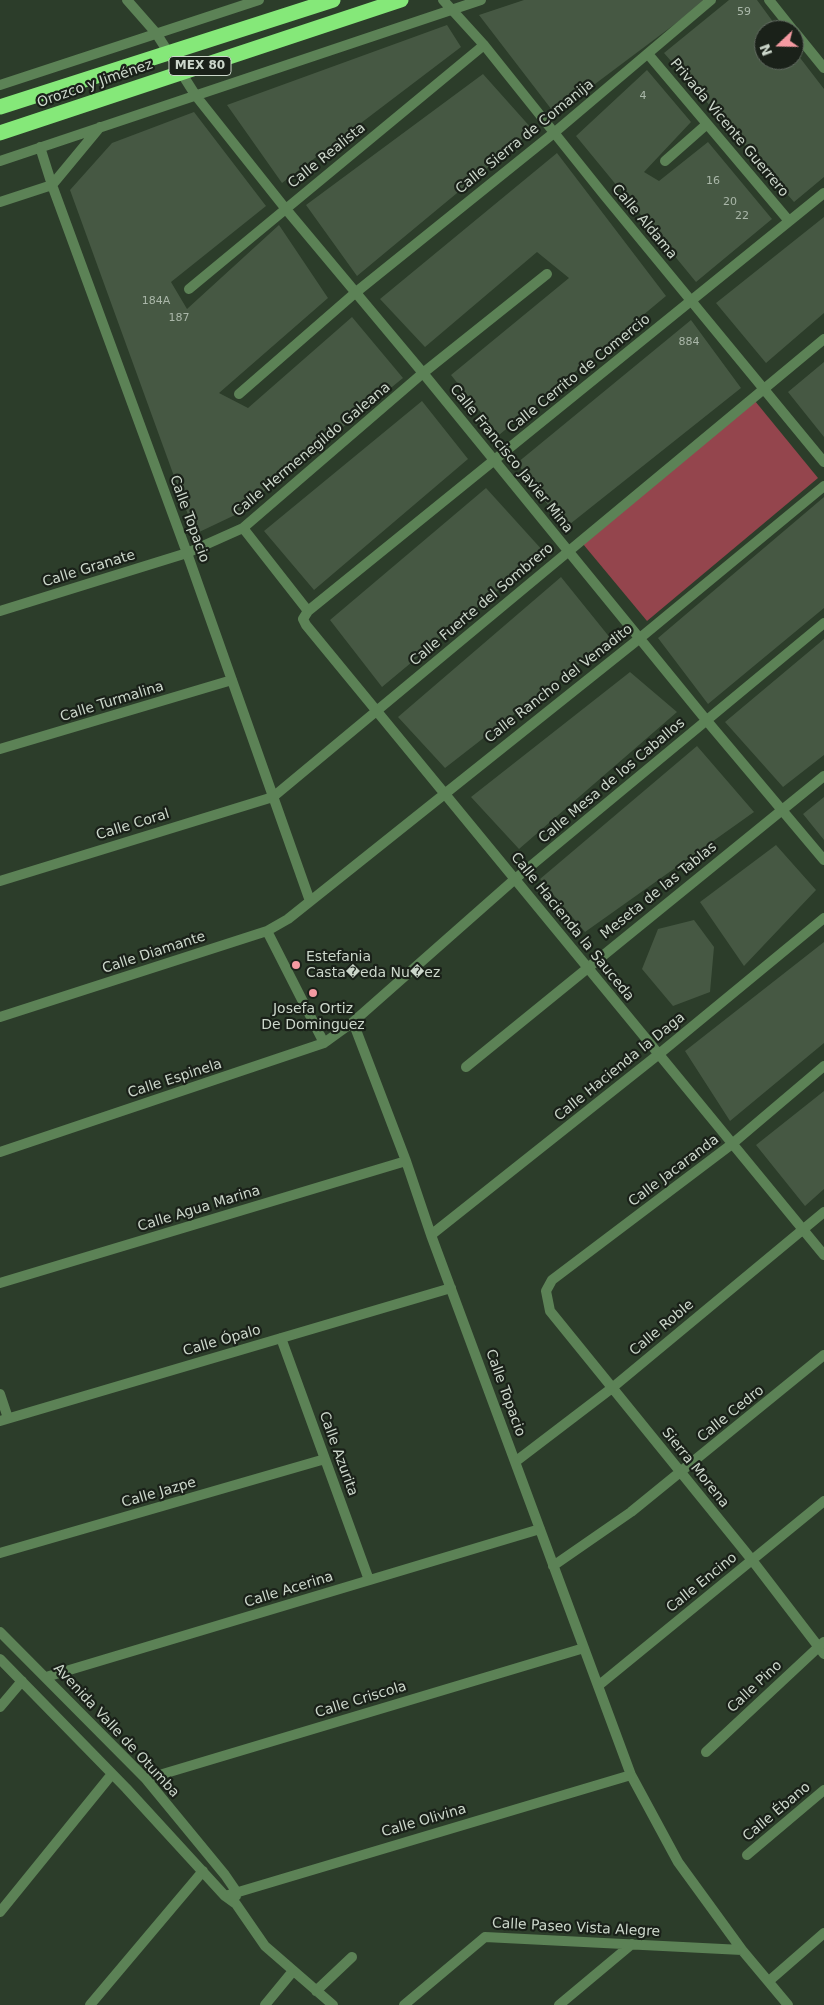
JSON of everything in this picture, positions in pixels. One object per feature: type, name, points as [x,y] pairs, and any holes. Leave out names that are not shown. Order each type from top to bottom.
[{"type":"highway","name":"Orozco y Jiménez","points":[[0,107],[166,52],[333,0]]},
{"type":"highway","name":"Orozco y Jiménez","points":[[0,133],[401,0]]},
{"type":"street","name":"Calle Francisco Javier Mina","points":[[127,0],[156,33],[166,52],[196,96],[285,208],[424,373],[707,721],[824,860]]},
{"type":"street","name":"Orozco y Jiménez","points":[[0,85],[259,0]]},
{"type":"street","name":"Calle Aldama","points":[[443,0],[484,45],[604,195],[824,462]]},
{"type":"street","name":"MEX 80","points":[[0,161],[481,0]]},
{"type":"street","name":"Calle Sierra de Comanija","points":[[238,394],[355,293],[554,132],[711,0]]},
{"type":"street","points":[[769,0],[786,20]]},
{"type":"street","points":[[804,43],[824,68]]},
{"type":"street","name":"Calle Realista","points":[[189,289],[484,45]]},
{"type":"street","name":"Privada Vicente Guerrero","points":[[648,54],[789,221]]},
{"type":"street","points":[[665,161],[707,124]]},
{"type":"street","points":[[0,202],[52,184],[101,126]]},
{"type":"street","name":"Calle Topacio","points":[[40,147],[187,553],[310,901]]},
{"type":"street","name":"Calle Cerrito de Comercio","points":[[306,612],[824,193]]},
{"type":"street","name":"Calle Hermenegildo Galeana","points":[[187,553],[243,528],[424,373],[547,274]]},
{"type":"street","name":"Calle Fuerte del Sombrero","points":[[273,797],[824,339]]},
{"type":"street","name":"Calle Rancho del Venadito","points":[[310,901],[640,638],[824,486]]},
{"type":"street","name":"Calle Hacienda la Sauceda","points":[[243,528],[306,612],[303,619],[306,625],[824,1255]]},
{"type":"street","name":"Calle Granate","points":[[0,611],[187,553]]},
{"type":"street","name":"Calle Mesa de los Caballos","points":[[353,1022],[515,879],[824,623]]},
{"type":"street","name":"Calle Turmalina","points":[[0,749],[232,680]]},
{"type":"street","name":"Meseta de las Tablas","points":[[466,1067],[824,776]]},
{"type":"street","name":"Calle Coral","points":[[0,880],[273,797]]},
{"type":"street","name":"Calle Diamante","points":[[0,1017],[267,931],[288,919],[310,901]]},
{"type":"street","name":"Calle Hacienda la Daga","points":[[431,1235],[659,1054],[824,918]]},
{"type":"street","points":[[267,931],[324,1044]]},
{"type":"street","name":"Calle Topacio","points":[[353,1022],[406,1161],[431,1235],[631,1775],[678,1862],[742,1950],[788,2005]]},
{"type":"street","name":"Calle Espinela","points":[[0,1152],[324,1044],[353,1022]]},
{"type":"street","name":"Calle Jacaranda","points":[[546,1299],[546,1291],[552,1280],[732,1144],[824,1066]]},
{"type":"street","name":"Calle Agua Marina","points":[[0,1283],[406,1161]]},
{"type":"street","name":"Calle Roble","points":[[516,1462],[612,1388],[824,1212]]},
{"type":"street","name":"Calle Ópalo","points":[[4,1420],[451,1288]]},
{"type":"street","name":"Sierra Morena","points":[[546,1299],[550,1311],[822,1648]]},
{"type":"street","name":"Calle Azurita","points":[[281,1338],[369,1580]]},
{"type":"street","name":"Calle Cedro","points":[[554,1566],[631,1512],[824,1355]]},
{"type":"street","points":[[0,1394],[4,1420]]},
{"type":"street","name":"Calle Jazpe","points":[[0,1553],[325,1459]]},
{"type":"street","name":"Calle Encino","points":[[598,1686],[824,1501]]},
{"type":"street","name":"Calle Acerina","points":[[46,1677],[540,1529]]},
{"type":"street","name":"Avenida Valle de Otumba","points":[[0,1632],[146,1779],[236,1891]]},
{"type":"street","name":"Calle Criscola","points":[[146,1779],[584,1648]]},
{"type":"street","name":"Calle Pino","points":[[706,1752],[822,1648]]},
{"type":"street","points":[[0,1659],[112,1774],[225,1896],[236,1904],[265,1946],[333,2005]]},
{"type":"street","points":[[0,1707],[22,1681]]},
{"type":"street","points":[[0,1912],[112,1774]]},
{"type":"street","name":"Calle Olivina","points":[[225,1896],[236,1891],[631,1775]]},
{"type":"street","name":"Calle Ébano","points":[[747,1855],[824,1790]]},
{"type":"street","points":[[90,2005],[203,1871]]},
{"type":"street","points":[[236,1891],[236,1904]]},
{"type":"street","points":[[769,1982],[824,1933]]},
{"type":"street","name":"Calle Paseo Vista Alegre","points":[[404,2005],[485,1937],[742,1950]]},
{"type":"street","points":[[560,2005],[632,1944]]},
{"type":"street","points":[[316,1992],[352,1957]]},
{"type":"street","points":[[265,2005],[293,1971]]},
{"type":"shaded area","points":[[755,401],[818,478],[647,621],[583,544]]},
{"type":"building","points":[[524,0],[707,0],[555,114],[479,15]]},
{"type":"building","points":[[729,0],[757,0],[772,20],[754,20],[754,70],[804,70],[804,63],[824,89],[824,177],[794,202],[664,53]]},
{"type":"building","points":[[447,25],[461,47],[282,183],[227,105]]},
{"type":"building","points":[[647,70],[691,122],[644,172],[659,181],[708,142],[772,219],[696,282],[576,136]]},
{"type":"building","points":[[483,74],[533,130],[357,276],[306,205]]},
{"type":"building","points":[[194,112],[266,206],[171,282],[187,309],[279,225],[328,298],[219,393],[248,408],[352,317],[403,378],[235,515],[195,534],[70,190],[112,143]]},
{"type":"building","points":[[557,153],[666,296],[499,435],[451,375],[569,278],[537,252],[425,347],[380,299]]},
{"type":"building","points":[[824,217],[824,313],[766,363],[716,303]]},
{"type":"building","points":[[691,320],[741,388],[565,528],[517,463]]},
{"type":"building","points":[[824,362],[824,437],[788,392]]},
{"type":"building","points":[[422,401],[468,459],[314,590],[264,531]]},
{"type":"building","points":[[486,488],[544,552],[382,687],[330,620]]},
{"type":"building","points":[[824,497],[824,608],[708,704],[658,638]]},
{"type":"building","points":[[561,577],[611,639],[445,768],[398,717]]},
{"type":"building","points":[[824,639],[824,755],[783,787],[725,722]]},
{"type":"building","points":[[630,672],[677,712],[519,849],[471,797]]},
{"type":"building","points":[[697,746],[754,812],[585,932],[540,879]]},
{"type":"building","points":[[824,797],[824,840],[803,814]]},
{"type":"building","points":[[776,845],[816,890],[744,966],[700,902]]},
{"type":"building","points":[[694,920],[714,947],[710,992],[673,1006],[642,969],[658,929]]},
{"type":"building","points":[[824,942],[824,1043],[730,1121],[685,1051]]},
{"type":"building","points":[[824,1091],[824,1189],[805,1206],[756,1145]]},
{"type":"place","name":"Estefania Casta�eda Nu�ez","points":[[296,965]]},
{"type":"place","name":"Josefa Ortiz De Dominguez","points":[[313,993]]}]
